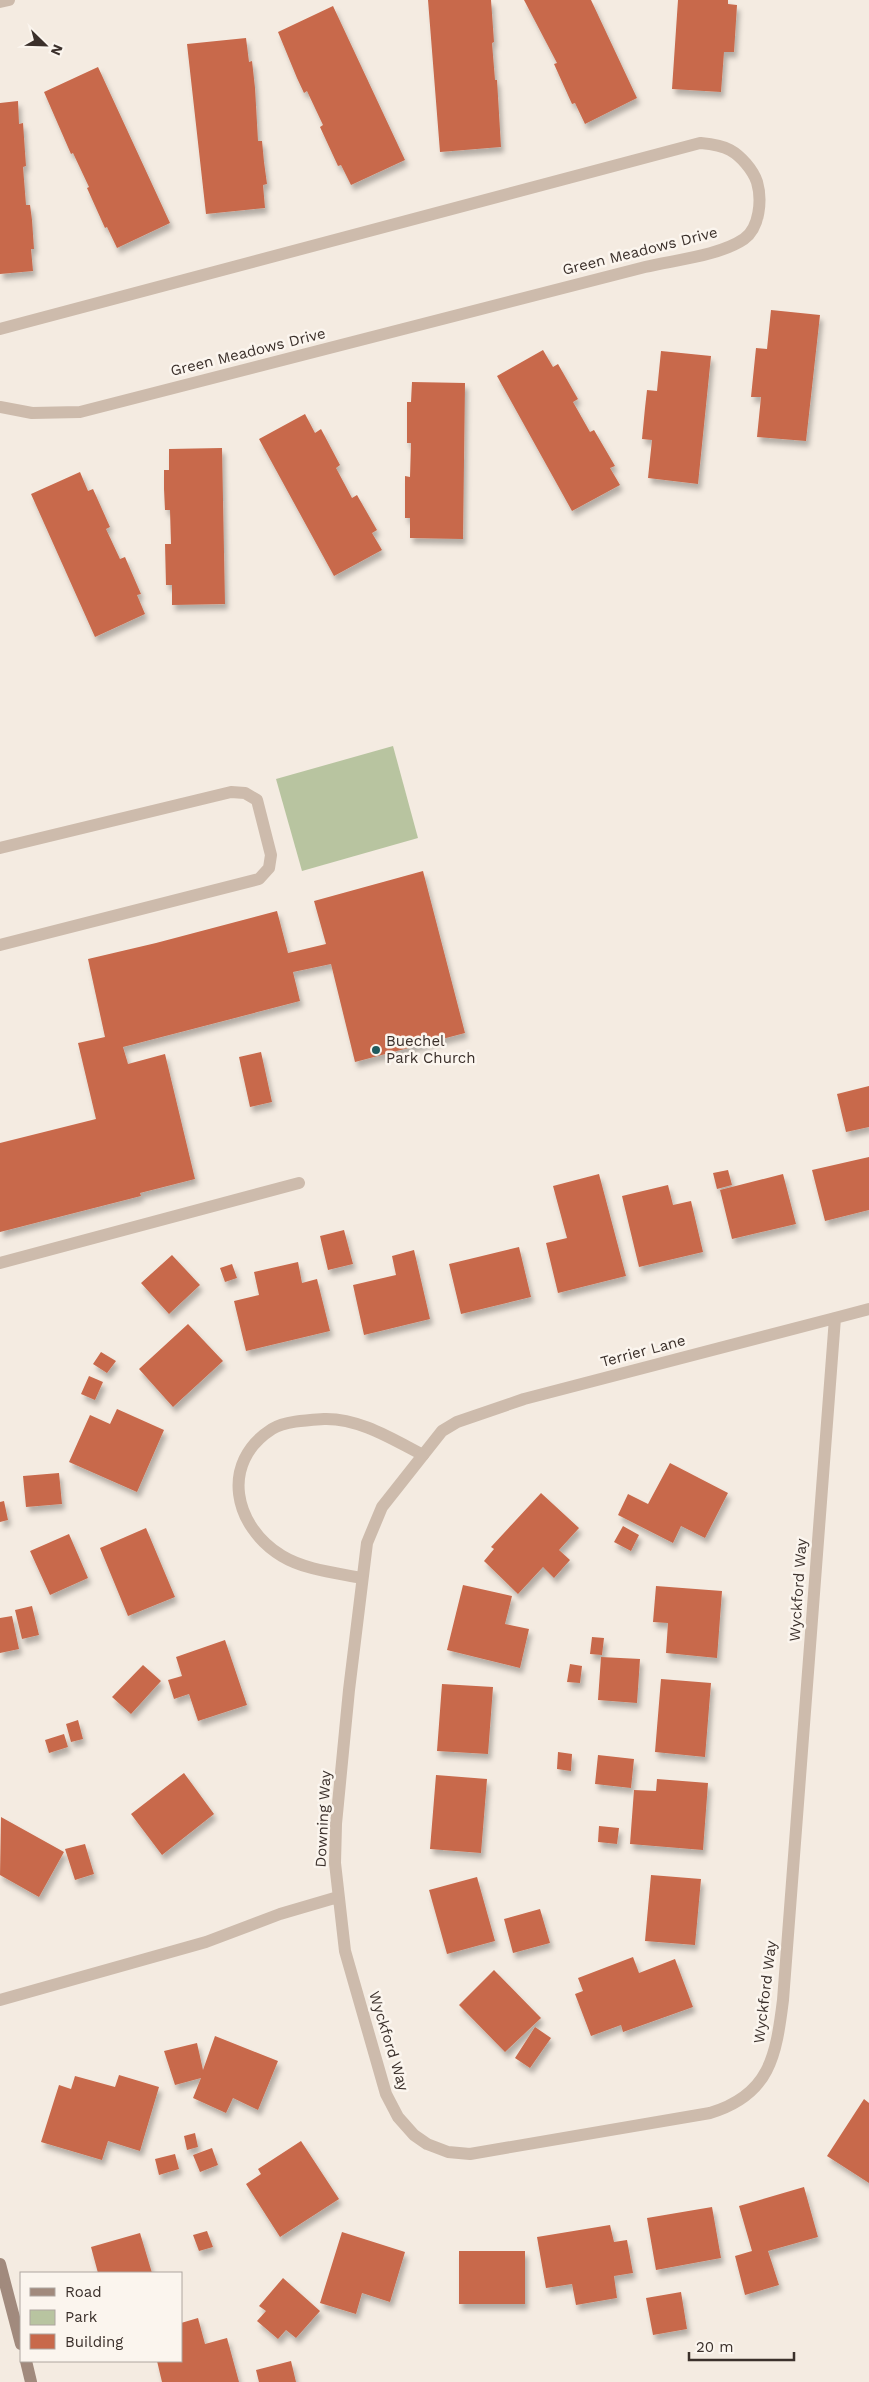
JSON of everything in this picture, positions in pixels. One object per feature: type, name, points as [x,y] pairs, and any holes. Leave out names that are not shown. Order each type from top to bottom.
[{"type":"main road","points":[[0,2264],[20,2340]]},
{"type":"main road","points":[[26,2362],[31,2382]]},
{"type":"street","points":[[0,2],[9,0]]},
{"type":"street","name":"Green Meadows Drive","points":[[0,329],[700,143],[721,146],[731,150],[748,166],[757,182],[758,209],[755,226],[745,238],[722,249],[645,267],[80,412],[32,414],[0,407]]},
{"type":"street","points":[[0,848],[231,792],[245,793],[257,800],[271,856],[269,868],[259,878],[0,945]]},
{"type":"street","points":[[0,1263],[299,1183]]},
{"type":"street","name":"Terrier Lane","points":[[433,1442],[442,1431],[457,1422],[524,1399],[869,1309]]},
{"type":"street","name":"Wyckford Way","points":[[338,1897],[345,1950],[386,2094],[398,2117],[414,2135],[427,2144],[448,2152],[470,2154],[710,2112],[729,2107],[746,2097],[769,2068],[778,2041],[783,2000],[835,1318]]},
{"type":"street","points":[[362,1578],[312,1568],[282,1557],[255,1533],[244,1515],[240,1502],[238,1486],[241,1467],[250,1450],[273,1428],[298,1422],[325,1419],[359,1425],[381,1433],[422,1455]]},
{"type":"street","name":"Downing Way","points":[[338,1897],[335,1863],[336,1824],[349,1690],[367,1543],[382,1507],[433,1442]]},
{"type":"street","points":[[0,2000],[206,1942],[280,1914],[338,1897]]},
{"type":"green space","points":[[393,746],[418,838],[302,871],[276,779]]},
{"type":"building","points":[[428,0],[491,0],[494,42],[492,43],[495,80],[497,80],[501,147],[440,152]]},
{"type":"building","points":[[524,0],[591,0],[637,98],[585,124],[575,103],[572,104],[554,64],[557,63]]},
{"type":"building","points":[[678,0],[728,0],[728,4],[737,5],[734,52],[724,52],[721,92],[672,89]]},
{"type":"building","points":[[333,6],[405,160],[351,185],[341,165],[338,166],[320,127],[323,125],[307,91],[304,93],[278,32]]},
{"type":"building","points":[[246,38],[249,62],[252,61],[258,141],[262,141],[267,184],[263,185],[265,208],[206,214],[187,44]]},
{"type":"building","points":[[98,67],[170,223],[117,248],[107,227],[105,228],[87,188],[89,187],[73,153],[71,154],[44,92]]},
{"type":"building","points":[[18,101],[19,124],[23,123],[26,166],[23,167],[26,205],[30,205],[32,220],[34,249],[31,249],[33,271],[0,274],[0,103]]},
{"type":"building","points":[[771,310],[820,315],[806,441],[757,437],[761,397],[751,397],[756,348],[767,349]]},
{"type":"building","points":[[543,350],[553,367],[558,364],[578,399],[573,402],[590,432],[594,430],[615,466],[610,468],[620,485],[572,511],[497,376]]},
{"type":"building","points":[[661,351],[711,356],[698,484],[648,478],[652,440],[642,439],[645,408],[647,390],[657,391]]},
{"type":"building","points":[[412,382],[465,383],[463,539],[410,538],[410,518],[405,518],[405,476],[410,477],[411,443],[407,443],[407,402],[411,402]]},
{"type":"building","points":[[305,414],[315,433],[321,429],[340,465],[336,468],[352,498],[357,495],[377,530],[372,533],[382,550],[334,576],[259,439]]},
{"type":"building","points":[[222,448],[225,604],[172,605],[172,585],[166,585],[165,544],[171,544],[170,510],[165,510],[164,489],[164,470],[169,470],[169,449]]},
{"type":"building","points":[[80,472],[88,491],[93,489],[110,527],[106,529],[120,559],[125,557],[141,594],[137,595],[145,614],[95,637],[31,494]]},
{"type":"building","name":"Buechel Park Church","points":[[423,871],[465,1033],[355,1062],[331,964],[293,972],[300,1001],[123,1047],[128,1064],[165,1054],[195,1179],[140,1193],[141,1196],[0,1232],[0,1143],[96,1119],[78,1043],[105,1037],[88,959],[277,911],[288,953],[326,944],[314,901]]},
{"type":"building","points":[[261,1052],[272,1102],[250,1107],[239,1057]]},
{"type":"building","points":[[869,1086],[869,1127],[846,1132],[837,1094]]},
{"type":"building","points":[[869,1157],[869,1210],[825,1221],[812,1170]]},
{"type":"building","points":[[728,1170],[732,1185],[717,1189],[713,1173]]},
{"type":"building","points":[[599,1174],[626,1276],[558,1293],[546,1243],[567,1238],[553,1186]]},
{"type":"building","points":[[783,1174],[796,1224],[732,1239],[720,1190]]},
{"type":"building","points":[[668,1185],[673,1205],[691,1201],[703,1252],[639,1267],[622,1196]]},
{"type":"building","points":[[344,1230],[353,1264],[328,1270],[320,1236]]},
{"type":"building","points":[[519,1247],[531,1297],[461,1314],[449,1264]]},
{"type":"building","points":[[414,1250],[430,1319],[364,1335],[353,1285],[396,1275],[392,1256]]},
{"type":"building","points":[[172,1255],[200,1285],[169,1314],[141,1283]]},
{"type":"building","points":[[298,1262],[302,1283],[317,1279],[330,1331],[246,1351],[234,1301],[259,1295],[254,1272]]},
{"type":"building","points":[[232,1264],[237,1278],[225,1282],[220,1268]]},
{"type":"building","points":[[188,1324],[223,1361],[173,1407],[139,1369]]},
{"type":"building","points":[[101,1352],[116,1361],[107,1373],[93,1364]]},
{"type":"building","points":[[89,1376],[103,1382],[95,1400],[81,1394]]},
{"type":"building","points":[[117,1409],[164,1430],[137,1492],[69,1462],[90,1415],[110,1424]]},
{"type":"building","points":[[670,1463],[728,1493],[705,1538],[681,1526],[673,1543],[618,1515],[628,1494],[648,1504]]},
{"type":"building","points":[[59,1473],[62,1504],[26,1507],[23,1476]]},
{"type":"building","points":[[541,1493],[579,1528],[559,1550],[570,1560],[554,1578],[543,1567],[518,1594],[484,1561],[494,1549],[491,1547]]},
{"type":"building","points":[[4,1501],[8,1520],[0,1522],[0,1502]]},
{"type":"building","points":[[623,1526],[639,1535],[631,1551],[614,1542]]},
{"type":"building","points":[[146,1528],[175,1597],[128,1616],[100,1548]]},
{"type":"building","points":[[69,1534],[88,1578],[50,1595],[30,1551]]},
{"type":"building","points":[[463,1585],[512,1596],[505,1624],[529,1629],[520,1668],[447,1650]]},
{"type":"building","points":[[656,1586],[722,1591],[717,1658],[666,1653],[668,1623],[653,1622]]},
{"type":"building","points":[[32,1606],[39,1635],[22,1639],[15,1610]]},
{"type":"building","points":[[12,1616],[19,1649],[0,1653],[0,1618]]},
{"type":"building","points":[[592,1637],[604,1638],[602,1655],[590,1654]]},
{"type":"building","points":[[225,1640],[247,1705],[198,1721],[189,1694],[174,1699],[168,1680],[182,1676],[176,1657]]},
{"type":"building","points":[[601,1657],[640,1659],[637,1703],[598,1700]]},
{"type":"building","points":[[570,1664],[582,1666],[580,1683],[567,1682]]},
{"type":"building","points":[[143,1665],[161,1681],[131,1714],[112,1697]]},
{"type":"building","points":[[661,1679],[711,1683],[705,1757],[655,1752]]},
{"type":"building","points":[[442,1684],[493,1687],[488,1754],[437,1751]]},
{"type":"building","points":[[78,1720],[83,1739],[71,1742],[66,1724]]},
{"type":"building","points":[[64,1734],[68,1747],[49,1753],[45,1740]]},
{"type":"building","points":[[558,1752],[572,1754],[571,1771],[557,1769]]},
{"type":"building","points":[[598,1755],[634,1759],[631,1788],[595,1784]]},
{"type":"building","points":[[184,1773],[214,1814],[162,1855],[131,1814]]},
{"type":"building","points":[[436,1775],[487,1779],[481,1853],[430,1849]]},
{"type":"building","points":[[657,1779],[708,1783],[703,1850],[630,1844],[634,1790],[656,1791]]},
{"type":"building","points":[[1,1817],[64,1852],[39,1897],[0,1875]]},
{"type":"building","points":[[599,1826],[619,1828],[617,1844],[598,1842]]},
{"type":"building","points":[[85,1844],[94,1874],[75,1880],[65,1849]]},
{"type":"building","points":[[651,1875],[701,1879],[695,1945],[645,1941]]},
{"type":"building","points":[[477,1877],[495,1941],[447,1954],[429,1890]]},
{"type":"building","points":[[540,1909],[550,1943],[513,1953],[504,1919]]},
{"type":"building","points":[[633,1957],[639,1973],[675,1959],[693,2007],[623,2032],[621,2025],[591,2036],[575,1994],[583,1991],[578,1978]]},
{"type":"building","points":[[494,1970],[541,2018],[505,2052],[459,2005]]},
{"type":"building","points":[[535,2027],[551,2038],[530,2068],[515,2058]]},
{"type":"building","points":[[215,2036],[278,2061],[258,2110],[233,2098],[226,2113],[193,2098],[201,2078],[175,2085],[164,2051],[197,2043],[203,2070]]},
{"type":"building","points":[[119,2075],[159,2087],[140,2151],[108,2141],[102,2160],[41,2142],[59,2085],[71,2089],[75,2076],[115,2087]]},
{"type":"building","points":[[864,2099],[869,2103],[869,2183],[827,2156]]},
{"type":"building","points":[[195,2133],[198,2147],[187,2150],[184,2136]]},
{"type":"building","points":[[301,2141],[339,2199],[280,2237],[246,2184],[261,2174],[258,2169]]},
{"type":"building","points":[[212,2148],[218,2165],[200,2172],[193,2155]]},
{"type":"building","points":[[175,2154],[179,2169],[159,2175],[155,2159]]},
{"type":"building","points":[[804,2187],[818,2237],[768,2251],[779,2285],[745,2295],[735,2256],[752,2251],[739,2206]]},
{"type":"building","points":[[712,2207],[721,2258],[656,2270],[647,2218]]},
{"type":"building","points":[[610,2225],[614,2242],[627,2240],[633,2273],[614,2276],[617,2298],[576,2305],[572,2284],[546,2288],[537,2237]]},
{"type":"building","points":[[207,2231],[213,2247],[199,2251],[193,2235]]},
{"type":"building","points":[[342,2232],[405,2252],[390,2302],[362,2293],[356,2314],[320,2303]]},
{"type":"building","points":[[140,2233],[152,2272],[98,2272],[91,2247]]},
{"type":"building","points":[[459,2251],[525,2251],[525,2304],[459,2304]]},
{"type":"building","points":[[283,2278],[320,2311],[296,2338],[286,2330],[278,2339],[257,2321],[266,2311],[259,2306]]},
{"type":"building","points":[[681,2292],[687,2329],[653,2335],[646,2298]]},
{"type":"building","points":[[198,2318],[205,2344],[227,2338],[239,2382],[162,2382],[157,2362],[182,2362],[182,2323]]},
{"type":"building","points":[[291,2361],[296,2382],[259,2382],[256,2370]]},
{"type":"place","name":"Buechel Park Church","points":[[376,1050]]}]
